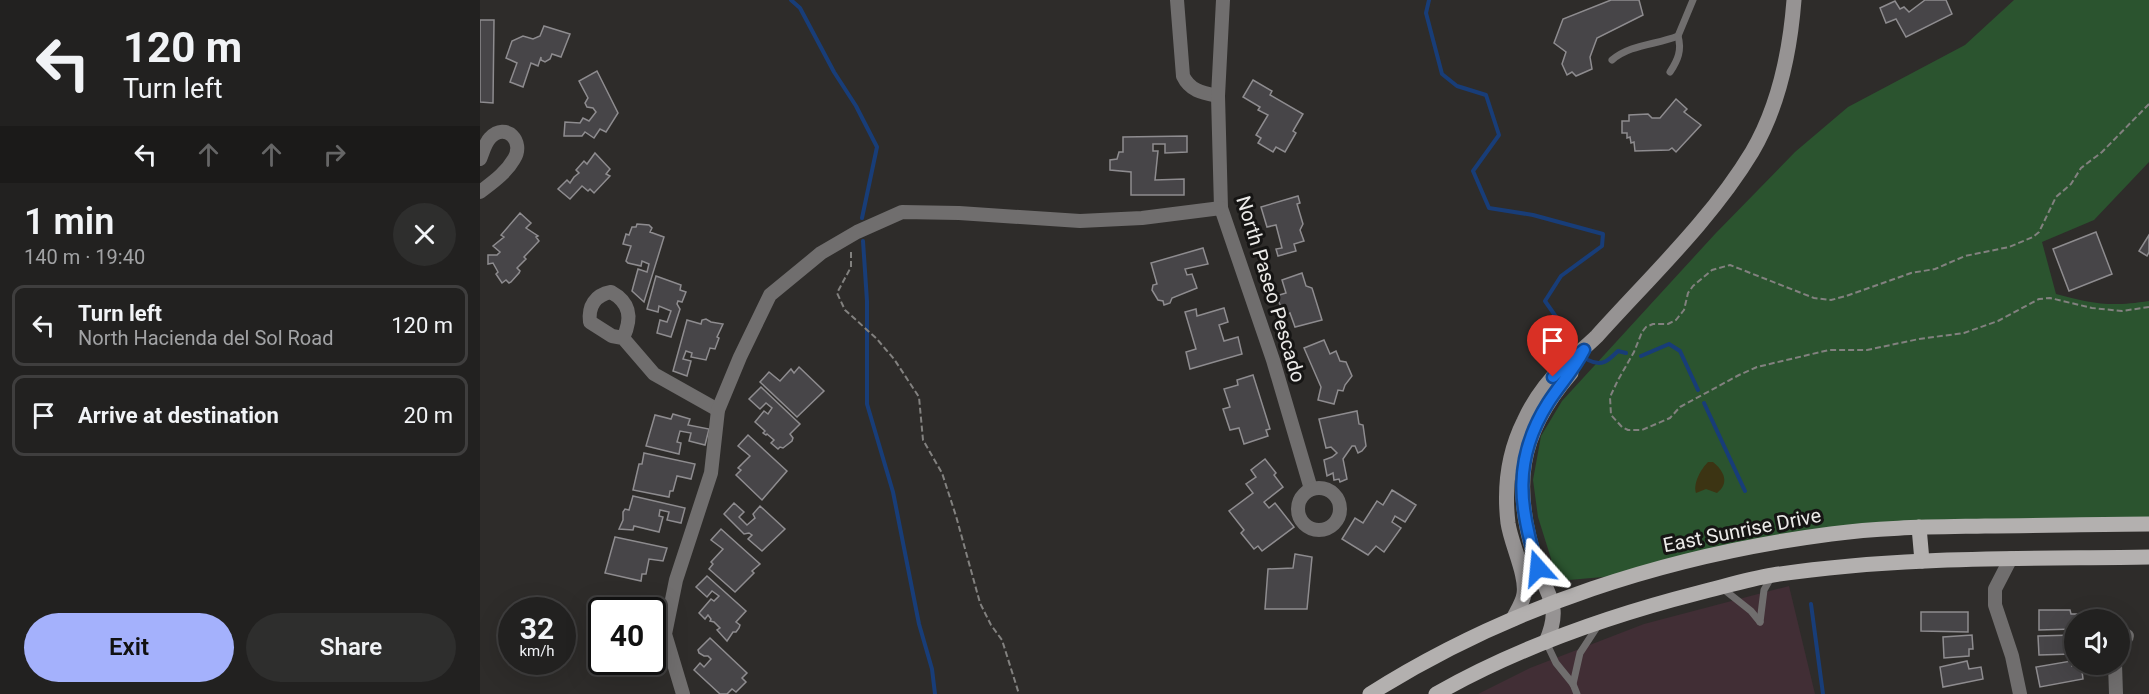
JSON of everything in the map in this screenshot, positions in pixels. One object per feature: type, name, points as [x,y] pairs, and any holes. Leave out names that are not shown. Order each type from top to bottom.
[{"type":"main road","name":"East Sunrise Drive","points":[[1370,694],[1429,660],[1513,619],[1636,574],[1716,554],[1833,534],[1919,528],[2149,524]]},
{"type":"main road","points":[[1919,528],[1922,561]]},
{"type":"main road","points":[[1436,694],[1500,661],[1601,622],[1652,605],[1772,576],[1922,561],[2149,557]]},
{"type":"street","points":[[1177,0],[1183,76],[1189,86],[1218,96]]},
{"type":"street","name":"North Paseo Pescado","points":[[1223,0],[1218,96],[1221,208],[1273,360],[1311,489]]},
{"type":"street","points":[[1513,619],[1524,597],[1524,584],[1509,525],[1506,500],[1508,471],[1523,422],[1543,389],[1564,366],[1584,350],[1725,192],[1753,151],[1767,122],[1779,87],[1791,42],[1794,0]]},
{"type":"street","points":[[480,159],[487,142],[498,132],[503,130],[515,139],[518,147],[515,158],[499,178],[480,192]]},
{"type":"street","points":[[683,694],[665,634],[676,580],[711,473],[718,410],[770,295],[821,252],[856,232],[902,212],[959,213],[1080,221],[1142,218],[1221,208]]},
{"type":"street","points":[[623,338],[654,374],[718,410]]},
{"type":"street","points":[[1546,642],[1553,625],[1553,603],[1528,539],[1521,495],[1523,468],[1542,414],[1559,386],[1574,369],[1584,350]]},
{"type":"street","points":[[2011,558],[1995,589],[1995,604],[2012,656],[2020,694]]},
{"type":"street","points":[[2115,675],[2116,694]]},
{"type":"lane","points":[[1670,72],[1676,64],[1681,47],[1678,36],[1693,0]]},
{"type":"lane","points":[[1612,60],[1630,48],[1678,36]]},
{"type":"lane","points":[[1721,587],[1760,622],[1764,590],[1772,576]]},
{"type":"lane","points":[[1573,684],[1580,654],[1601,622]]},
{"type":"lane","points":[[1546,642],[1556,663],[1573,684],[1577,694]]},
{"type":"path","points":[[2149,104],[2102,152],[2081,168],[2072,184],[2056,197],[2039,232],[2009,247],[1975,253],[1935,269],[1911,273],[1831,300],[1814,298],[1730,265],[1712,270],[1693,286],[1684,310],[1676,320],[1668,324],[1653,324],[1642,332],[1610,397],[1611,415],[1628,430],[1642,430],[1670,418],[1680,407],[1757,367],[1795,360],[1829,350],[1867,350],[1964,333],[1998,321],[2039,299],[2050,298],[2092,308],[2122,311],[2149,307]]},
{"type":"path","points":[[851,252],[851,267],[837,293],[845,310],[876,338],[894,359],[919,397],[923,440],[942,473],[962,535],[980,603],[1002,640],[1019,694]]},
{"type":"shaded area","points":[[1789,586],[1815,694],[1478,694],[1530,668],[1644,624]]},
{"type":"green space","points":[[2014,0],[2149,0],[2149,162],[2094,220],[2042,242],[2056,294],[2102,304],[2149,301],[2149,524],[1833,534],[1636,574],[1558,581],[1538,517],[1533,480],[1541,436],[1562,401],[1715,234],[1795,152],[1848,107],[1965,45]]},
{"type":"sand","points":[[1708,462],[1713,462],[1723,473],[1723,485],[1717,493],[1706,489],[1696,493],[1698,476]]},
{"type":"building","points":[[1611,0],[1639,0],[1643,15],[1597,38],[1590,57],[1592,69],[1576,76],[1572,72],[1567,75],[1562,64],[1566,52],[1554,43],[1563,19]]},
{"type":"building","points":[[1925,0],[1946,0],[1952,14],[1906,37],[1896,19],[1886,23],[1880,8],[1895,1],[1900,9],[1904,7],[1909,12]]},
{"type":"building","points":[[480,20],[494,20],[493,103],[480,102]]},
{"type":"building","points":[[544,26],[570,34],[561,57],[552,54],[545,62],[541,60],[541,57],[538,66],[531,63],[523,87],[510,82],[517,63],[506,58],[512,41],[523,36],[533,39],[540,36]]},
{"type":"building","points":[[597,71],[618,113],[606,132],[600,129],[594,138],[585,132],[582,136],[564,136],[565,122],[580,123],[583,118],[589,121],[596,112],[593,108],[587,107],[585,103],[588,98],[579,81]]},
{"type":"building","points":[[1253,80],[1272,91],[1270,95],[1303,114],[1293,131],[1296,133],[1285,152],[1276,147],[1273,152],[1258,143],[1261,138],[1256,135],[1268,115],[1258,110],[1260,107],[1243,97]]},
{"type":"building","points":[[1676,99],[1687,109],[1684,112],[1701,125],[1676,152],[1672,148],[1635,151],[1634,142],[1631,143],[1630,137],[1627,138],[1627,133],[1622,133],[1622,121],[1629,121],[1629,115],[1648,114],[1652,118],[1660,118]]},
{"type":"building","points":[[1187,136],[1187,152],[1165,153],[1165,144],[1153,144],[1153,151],[1158,151],[1155,180],[1184,179],[1184,195],[1131,195],[1131,172],[1110,170],[1110,160],[1117,159],[1119,152],[1123,152],[1123,137]]},
{"type":"building","points":[[595,153],[610,169],[606,174],[610,176],[594,193],[582,186],[570,199],[558,189],[567,180],[570,183],[579,173],[576,170],[584,161],[587,164]]},
{"type":"building","points":[[1298,196],[1300,203],[1297,204],[1303,224],[1300,230],[1304,241],[1294,244],[1296,251],[1278,256],[1276,249],[1282,248],[1276,225],[1267,227],[1261,207]]},
{"type":"building","points":[[520,213],[531,223],[526,228],[538,236],[536,237],[539,241],[517,268],[519,273],[511,282],[506,280],[502,283],[493,263],[488,264],[488,255],[497,255],[500,252],[493,246],[504,237],[501,235]]},
{"type":"building","points":[[637,224],[649,225],[652,228],[650,232],[664,237],[644,302],[632,291],[638,269],[647,272],[649,264],[642,261],[641,266],[628,263],[626,261],[631,246],[623,244],[626,234],[629,235],[632,227],[636,227]]},
{"type":"building","points":[[2096,232],[2112,274],[2069,291],[2053,249]]},
{"type":"building","points":[[2149,235],[2149,252],[2147,256],[2139,251]]},
{"type":"building","points":[[1203,248],[1208,264],[1185,269],[1187,275],[1192,274],[1197,288],[1172,298],[1170,303],[1164,305],[1152,290],[1153,285],[1157,284],[1151,263]]},
{"type":"building","points":[[1302,273],[1306,286],[1312,288],[1322,320],[1295,327],[1290,313],[1285,315],[1276,296],[1286,293],[1282,280]]},
{"type":"building","points":[[656,276],[681,285],[680,290],[686,292],[682,302],[678,301],[677,304],[680,309],[671,337],[657,333],[660,320],[667,322],[671,311],[659,306],[658,312],[647,309]]},
{"type":"building","points":[[1224,308],[1228,322],[1219,325],[1224,341],[1238,337],[1242,354],[1190,369],[1186,352],[1196,349],[1185,312],[1196,309],[1197,316]]},
{"type":"building","points":[[706,319],[723,324],[715,349],[710,348],[706,360],[691,357],[692,353],[686,351],[683,359],[691,361],[687,376],[673,371],[687,320],[701,324],[702,320]]},
{"type":"building","points":[[1324,340],[1330,354],[1336,351],[1340,361],[1346,362],[1352,376],[1343,391],[1338,390],[1334,404],[1318,400],[1321,387],[1304,348]]},
{"type":"building","points":[[799,367],[824,391],[797,417],[760,382],[769,372],[780,381],[791,369],[794,373]]},
{"type":"building","points":[[1253,375],[1270,429],[1266,430],[1268,436],[1244,444],[1239,428],[1230,430],[1223,409],[1230,407],[1224,389],[1238,385],[1237,380]]},
{"type":"building","points":[[761,387],[800,424],[790,434],[792,441],[783,448],[778,449],[771,443],[774,440],[763,433],[765,431],[755,422],[764,411],[768,414],[772,408],[766,403],[760,409],[749,399]]},
{"type":"building","points":[[1357,411],[1359,424],[1363,425],[1366,446],[1358,453],[1355,446],[1352,446],[1343,459],[1347,479],[1340,482],[1339,479],[1334,480],[1333,473],[1327,476],[1324,460],[1337,453],[1331,447],[1326,448],[1319,419]]},
{"type":"building","points":[[673,414],[690,419],[688,425],[709,429],[705,445],[689,441],[691,433],[680,431],[677,442],[681,443],[679,454],[646,446],[655,415],[671,419]]},
{"type":"building","points":[[748,435],[787,471],[762,500],[736,475],[741,470],[738,468],[750,456],[738,446]]},
{"type":"building","points":[[644,453],[695,464],[691,479],[677,476],[669,497],[633,490]]},
{"type":"building","points":[[1265,459],[1283,487],[1264,502],[1269,508],[1275,503],[1294,527],[1262,551],[1258,546],[1254,549],[1241,533],[1244,530],[1229,511],[1253,493],[1246,484],[1256,477],[1251,470]]},
{"type":"building","points":[[1392,490],[1416,505],[1405,522],[1395,516],[1392,522],[1401,528],[1384,552],[1376,546],[1368,555],[1342,539],[1355,518],[1363,523],[1377,501],[1383,505]]},
{"type":"building","points":[[633,496],[685,508],[681,523],[667,520],[669,512],[660,510],[659,516],[663,517],[659,532],[634,526],[633,530],[619,529],[623,520],[623,512],[625,509],[629,510]]},
{"type":"building","points":[[734,503],[744,512],[739,517],[747,525],[755,518],[753,514],[760,506],[785,529],[762,551],[748,539],[752,535],[744,534],[724,514]]},
{"type":"building","points":[[721,529],[760,564],[735,592],[709,569],[713,564],[711,562],[723,549],[711,540]]},
{"type":"building","points":[[615,537],[667,548],[663,561],[649,559],[646,574],[642,574],[641,581],[605,573]]},
{"type":"building","points":[[1295,554],[1312,557],[1307,609],[1265,609],[1268,569],[1293,568]]},
{"type":"building","points":[[707,576],[746,611],[736,622],[740,625],[739,628],[727,641],[717,630],[720,628],[710,621],[708,615],[705,619],[699,613],[711,599],[714,601],[719,596],[712,591],[707,597],[696,587]]},
{"type":"building","points":[[2039,610],[2064,610],[2064,629],[2039,630]]},
{"type":"building","points":[[1921,612],[1968,612],[1968,632],[1921,631]]},
{"type":"building","points":[[1972,635],[1973,649],[1969,649],[1969,656],[1944,658],[1943,637]]},
{"type":"building","points":[[2064,635],[2064,654],[2039,655],[2038,636]]},
{"type":"building","points":[[710,638],[747,673],[742,678],[746,682],[736,692],[732,689],[727,694],[720,694],[694,670],[700,663],[704,667],[711,659],[699,653],[698,650]]},
{"type":"building","points":[[1967,661],[1969,669],[1981,667],[1983,679],[1943,687],[1940,667]]},
{"type":"building","points":[[2064,662],[2064,675],[2082,675],[2083,679],[2040,687],[2036,667]]},
{"type":"waterway","points":[[791,0],[800,8],[877,147],[862,218]]},
{"type":"waterway","points":[[1429,0],[1426,13],[1442,74],[1457,86],[1486,95],[1499,135],[1473,171],[1489,208],[1533,215],[1603,234],[1602,246],[1561,276],[1545,301],[1577,347]]},
{"type":"waterway","points":[[863,241],[867,301],[867,404],[893,492],[919,624],[932,669],[935,694]]},
{"type":"waterway","points":[[1641,356],[1669,344],[1680,351],[1698,390]]},
{"type":"waterway","points":[[1588,360],[1601,363],[1618,351],[1626,353]]},
{"type":"waterway","points":[[1704,403],[1745,491]]},
{"type":"waterway","points":[[1811,604],[1823,694]]},
{"type":"route","points":[[1538,568],[1523,516],[1521,495],[1523,468],[1537,424],[1559,386],[1574,369],[1584,350],[1553,377]]}]
